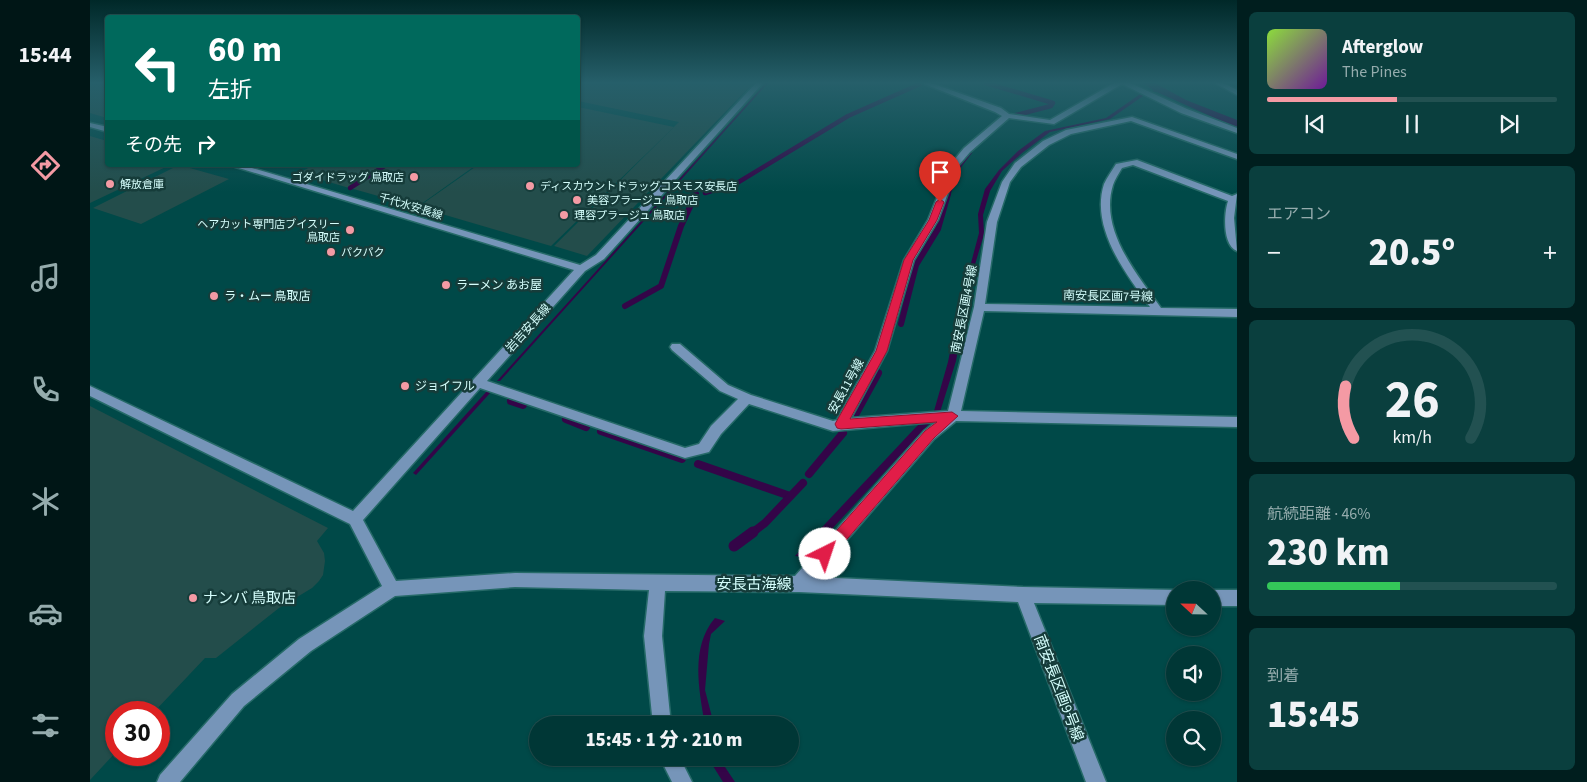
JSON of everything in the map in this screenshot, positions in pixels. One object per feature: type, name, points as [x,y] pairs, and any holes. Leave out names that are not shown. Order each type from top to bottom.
[{"type":"street","name":"岩吉安長線","points":[[355,519],[581,269],[600,258],[727,119]]},
{"type":"street","name":"安長11号線","points":[[676,347],[724,388],[748,398],[833,426],[841,424],[881,351],[909,260],[933,220],[954,165],[967,150],[1003,119]]},
{"type":"street","points":[[1032,119],[1050,122],[1069,132]]},
{"type":"street","points":[[1050,122],[1054,119]]},
{"type":"street","name":"南安長区画4号線","points":[[952,416],[979,306],[992,222],[1006,182],[1018,165],[1046,144],[1069,132],[1130,119]]},
{"type":"street","name":"南安長区画4号線","points":[[1133,119],[1237,157]]},
{"type":"street","points":[[1207,119],[1237,131]]},
{"type":"street","points":[[90,125],[105,129]]},
{"type":"street","points":[[1158,311],[1126,265],[1109,225],[1106,199],[1109,184],[1120,166],[1134,162],[1236,199],[1228,218],[1230,231],[1237,248]]},
{"type":"street","name":"千代水安長線","points":[[240,167],[581,269]]},
{"type":"street","name":"南安長区画7号線","points":[[979,306],[1237,313]]},
{"type":"street","points":[[478,383],[685,453],[704,448],[716,430],[748,398]]},
{"type":"street","points":[[90,391],[355,519],[392,589],[305,645],[238,700],[166,782]]},
{"type":"street","points":[[841,424],[952,416],[1237,422]]},
{"type":"street","points":[[799,584],[929,435],[952,416]]},
{"type":"street","name":"安長古海線","points":[[392,589],[515,580],[799,584],[1023,595],[1166,597]]},
{"type":"street","points":[[658,583],[653,636],[661,716]]},
{"type":"street","name":"南安長区画9号線","points":[[1023,595],[1096,782]]},
{"type":"street","points":[[1221,598],[1237,598]]},
{"type":"street","points":[[674,766],[682,782]]},
{"type":"shaded area","name":"ディスカウントドラッグコスモス安長店","points":[[580,119],[638,119],[674,127],[551,246],[418,207],[475,167],[580,167]]},
{"type":"shaded area","points":[[667,119],[718,119],[587,256],[554,246],[679,122]]},
{"type":"shaded area","points":[[733,119],[735,119],[500,381],[497,381]]},
{"type":"shaded area","points":[[1099,119],[1108,119],[1050,132],[1002,171],[990,191],[983,215],[984,234],[971,278],[956,361],[940,412],[806,557],[795,556],[916,427],[934,411],[948,362],[958,312],[979,233],[978,214],[985,189],[999,170],[1018,151],[1045,131]]},
{"type":"shaded area","points":[[1218,119],[1237,120],[1237,128]]},
{"type":"shaded area","name":"解放倉庫","points":[[90,136],[105,140],[105,167],[166,167],[90,203]]},
{"type":"shaded area","points":[[175,167],[186,167],[229,179],[141,224],[93,208]]},
{"type":"shaded area","points":[[310,167],[383,167],[349,188],[299,173]]},
{"type":"shaded area","name":"ゴダイドラッグ 鳥取店","points":[[384,167],[473,167],[417,207],[350,188]]},
{"type":"shaded area","points":[[487,391],[491,392],[416,475],[413,473]]},
{"type":"shaded area","name":"ナンバ 鳥取店","points":[[90,406],[328,528],[317,541],[324,553],[323,575],[312,588],[279,608],[216,658],[205,658],[164,701],[105,701],[105,764],[90,780]]},
{"type":"shaded area","points":[[715,618],[725,621],[711,634],[709,644],[705,690],[712,716],[704,716],[698,669],[699,655],[707,629]]},
{"type":"shaded area","points":[[713,766],[724,766],[735,782],[723,782]]},
{"type":"waterway","points":[[705,193],[737,183],[842,119]]},
{"type":"waterway","points":[[948,195],[957,169],[970,152]]},
{"type":"waterway","points":[[350,188],[383,167]]},
{"type":"waterway","points":[[625,306],[661,286],[681,226],[696,194]]},
{"type":"waterway","points":[[901,324],[916,265],[938,229],[948,194]]},
{"type":"waterway","points":[[856,413],[878,373]]},
{"type":"waterway","points":[[511,401],[523,405]]},
{"type":"waterway","points":[[566,419],[586,427]]},
{"type":"waterway","points":[[601,431],[682,459]]},
{"type":"waterway","points":[[809,474],[843,433]]},
{"type":"waterway","points":[[698,464],[790,496]]},
{"type":"waterway","points":[[752,533],[765,523],[803,483]]},
{"type":"waterway","points":[[734,546],[753,532]]},
{"type":"place","name":"ゴダイドラッグ 鳥取店","points":[[414,177]]},
{"type":"place","name":"解放倉庫","points":[[110,184]]},
{"type":"place","name":"ディスカウントドラッグコスモス安長店","points":[[530,186]]},
{"type":"place","name":"美容プラージュ 鳥取店","points":[[577,200]]},
{"type":"place","name":"理容プラージュ 鳥取店","points":[[564,215]]},
{"type":"place","name":"ヘアカット専門店ブイスリー 鳥取店","points":[[350,230]]},
{"type":"place","name":"パクパク","points":[[331,252]]},
{"type":"place","name":"ラーメン あお屋","points":[[446,285]]},
{"type":"place","name":"ラ・ムー 鳥取店","points":[[214,296]]},
{"type":"place","name":"ジョイフル","points":[[405,386]]},
{"type":"place","name":"ナンバ 鳥取店","points":[[193,598]]},
{"type":"route","points":[[825,554],[929,435],[952,416],[841,424],[881,351],[909,260],[933,220],[940,202]]}]
